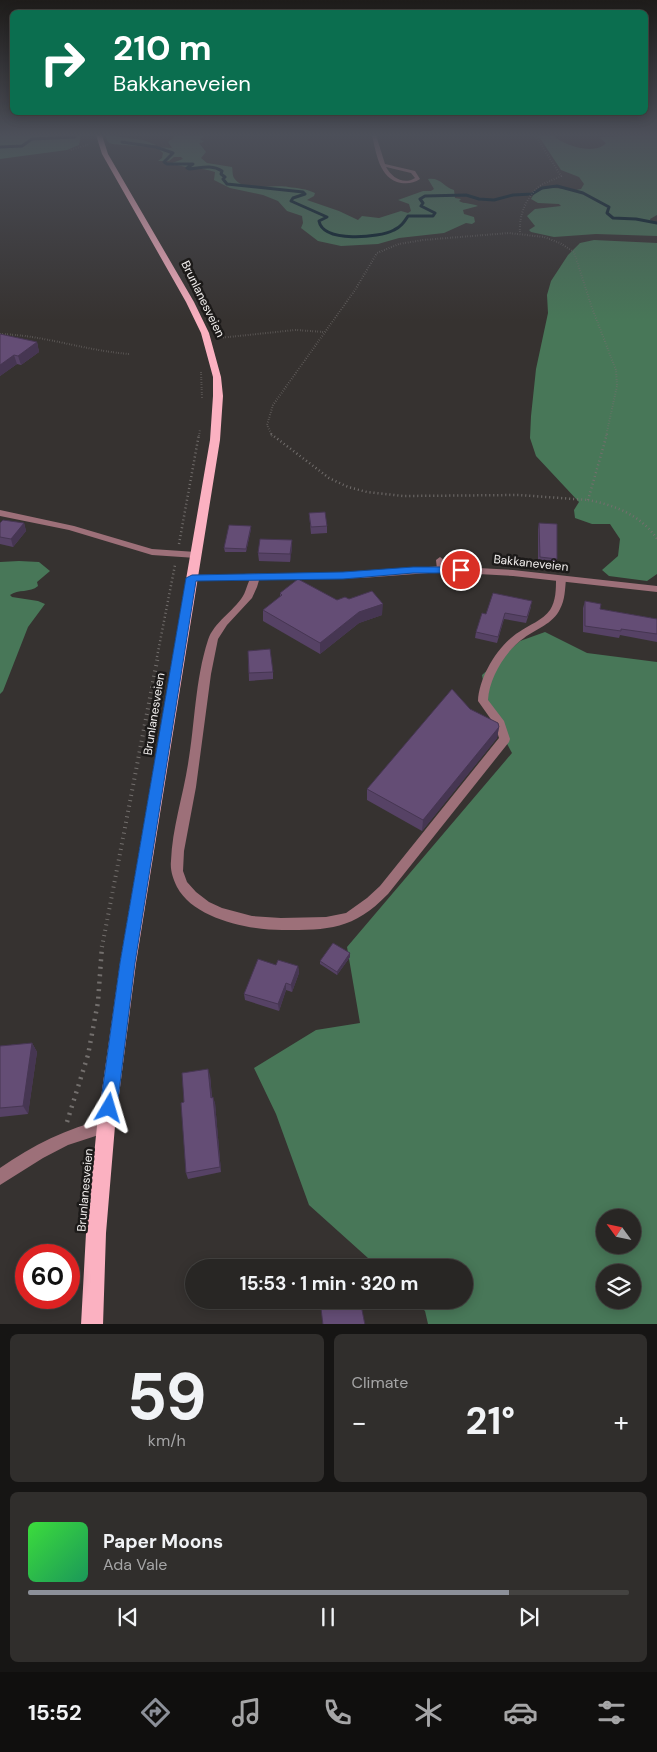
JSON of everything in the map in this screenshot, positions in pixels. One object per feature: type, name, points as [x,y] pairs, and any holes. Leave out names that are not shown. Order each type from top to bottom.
[{"type":"main road","name":"Brunlanesveien","points":[[92,1324],[96,1232],[106,1126],[128,963],[196,555],[217,416],[217,377],[208,340],[190,302],[130,197]]},
{"type":"street","points":[[0,513],[71,528],[152,552],[196,555]]},
{"type":"street","name":"Bakkaneveien","points":[[192,578],[362,575],[441,564],[657,589]]},
{"type":"street","points":[[255,577],[250,596],[218,628],[211,646],[199,712],[192,776],[178,855],[177,871],[184,886],[193,898],[207,907],[226,916],[249,922],[271,924],[339,921],[358,914],[371,905],[384,890],[505,739],[500,724],[482,701],[484,690],[502,655],[516,638],[553,614],[557,607],[561,579]]},
{"type":"street","points":[[0,1177],[61,1139],[106,1126]]},
{"type":"path","points":[[520,232],[519,221],[521,213],[531,197]]},
{"type":"path","points":[[588,500],[617,386],[616,370],[592,308],[574,252],[549,238],[520,232],[409,242],[377,253],[355,290],[274,405],[266,420],[267,427],[278,442],[329,478],[354,489],[389,495],[513,496],[544,497],[574,501],[588,500],[638,518],[648,525],[657,539]]},
{"type":"path","points":[[208,340],[296,330],[325,332]]},
{"type":"path","points":[[0,334],[34,335],[107,352],[130,354]]},
{"type":"path","points":[[201,368],[202,406]]},
{"type":"path","points":[[61,1139],[88,1055],[98,1002],[102,945],[201,421]]},
{"type":"green space","points":[[267,197],[313,197],[307,200],[358,220],[362,216],[379,218],[401,211],[408,213],[411,211],[409,204],[398,200],[407,197],[455,197],[461,199],[459,201],[463,203],[478,206],[463,210],[464,214],[474,217],[475,222],[472,224],[466,223],[444,233],[399,238],[378,244],[341,246],[318,241],[301,228],[303,223],[302,216],[287,211],[278,201]]},
{"type":"green space","points":[[533,197],[657,197],[657,215],[650,219],[651,222],[657,224],[657,236],[596,234],[554,237],[531,232],[529,230],[535,226],[527,216],[535,209],[561,206],[559,204],[538,203],[531,199]]},
{"type":"green space","points":[[594,240],[657,243],[657,574],[647,581],[609,576],[602,570],[618,556],[620,539],[610,524],[592,524],[575,518],[574,510],[579,502],[536,456],[530,438],[536,369],[548,313],[547,295],[551,281],[568,255],[580,243]]},
{"type":"green space","points":[[0,562],[39,562],[50,571],[37,582],[38,586],[35,588],[10,595],[45,604],[28,627],[3,691],[0,694]]},
{"type":"green space","points":[[545,632],[587,653],[657,662],[657,1324],[428,1324],[423,1309],[473,1309],[473,1259],[369,1259],[309,1205],[276,1114],[254,1068],[316,1030],[360,1023],[347,947],[512,753],[488,709],[482,675],[520,641]]},
{"type":"building","points":[[0,334],[37,342],[18,356],[14,355],[0,365]]},
{"type":"building","points":[[325,512],[327,526],[311,527],[309,513]]},
{"type":"building","points":[[3,520],[24,523],[11,539],[0,537],[0,523]]},
{"type":"building","points":[[539,523],[557,524],[557,559],[540,557]]},
{"type":"building","points":[[229,525],[251,526],[246,549],[224,548]]},
{"type":"building","points":[[260,539],[292,540],[290,554],[258,553]]},
{"type":"building","points":[[298,579],[337,600],[345,597],[349,599],[372,591],[383,604],[359,612],[320,643],[263,610]]},
{"type":"building","points":[[493,593],[532,601],[527,617],[505,613],[498,637],[476,632],[482,613],[486,614]]},
{"type":"building","points":[[585,601],[601,604],[600,609],[657,619],[657,634],[585,626]]},
{"type":"building","points":[[270,649],[273,672],[249,673],[248,651]]},
{"type":"building","points":[[452,689],[470,709],[498,723],[499,727],[423,820],[367,789]]},
{"type":"building","points":[[333,943],[350,953],[337,972],[320,961]]},
{"type":"building","points":[[258,959],[276,965],[278,960],[298,966],[291,985],[286,983],[278,1004],[244,994]]},
{"type":"building","points":[[32,1043],[23,1106],[0,1108],[0,1046]]},
{"type":"building","points":[[208,1069],[211,1098],[213,1097],[220,1167],[186,1173],[181,1103],[184,1102],[182,1073]]},
{"type":"building","points":[[321,1309],[362,1309],[365,1324],[323,1324]]},
{"type":"waterway","points":[[297,197],[291,201],[327,217],[319,221],[323,228],[330,233],[352,237],[387,233],[396,229],[408,216],[433,216],[435,213],[421,206],[423,203],[420,199],[424,197]]},
{"type":"waterway","points":[[472,197],[494,200],[506,197]]},
{"type":"waterway","points":[[590,197],[609,207],[607,213],[613,218],[636,219],[657,223]]},
{"type":"route","points":[[109,1108],[128,963],[192,578],[285,578],[362,575],[413,570],[461,570]]}]
